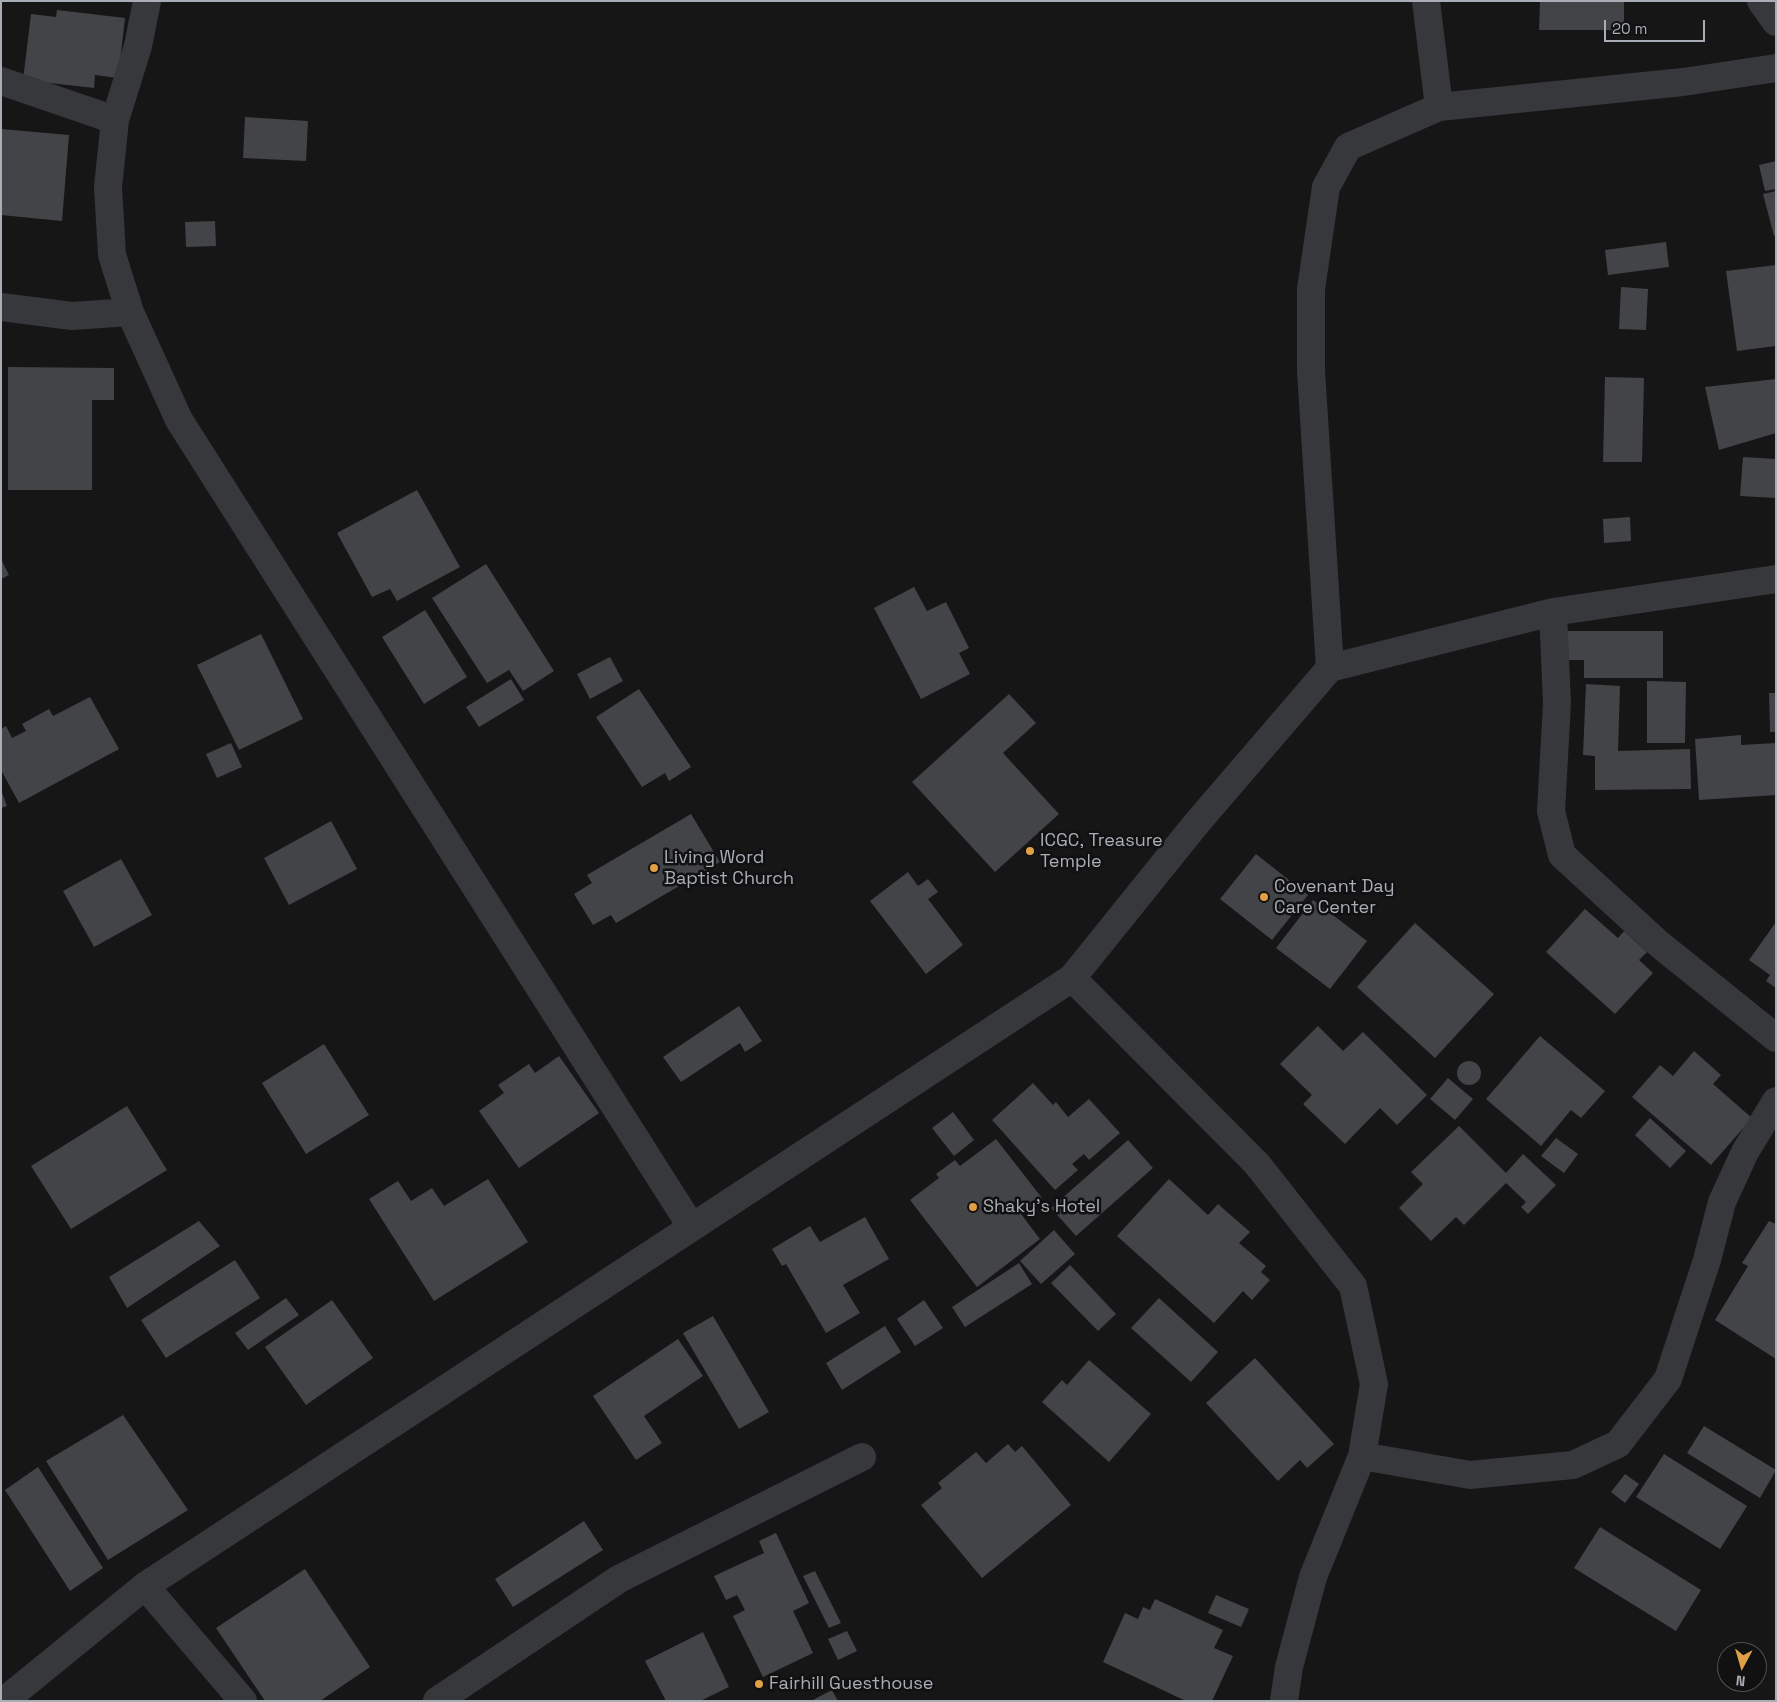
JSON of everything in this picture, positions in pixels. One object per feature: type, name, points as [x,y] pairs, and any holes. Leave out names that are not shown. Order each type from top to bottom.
[{"type":"street","points":[[147,1],[138,46],[115,120],[108,187],[112,255],[130,312],[179,420],[691,1226]]},
{"type":"street","points":[[1426,1],[1439,107]]},
{"type":"street","points":[[1761,1],[1776,22]]},
{"type":"street","points":[[1330,668],[1311,371],[1311,289],[1326,187],[1348,147],[1439,107],[1683,82],[1776,68]]},
{"type":"street","points":[[1,81],[115,120]]},
{"type":"street","points":[[1,307],[72,316],[130,312]]},
{"type":"street","points":[[4,1701],[145,1586],[691,1226],[1072,978],[1196,824],[1330,668],[1553,612],[1776,579]]},
{"type":"street","points":[[1553,612],[1558,703],[1550,812],[1562,855],[1658,944],[1776,1038]]},
{"type":"street","points":[[1072,978],[1257,1164],[1353,1286],[1374,1384],[1362,1456],[1313,1577],[1289,1667],[1284,1701]]},
{"type":"street","points":[[1362,1456],[1470,1475],[1573,1465],[1618,1444],[1668,1379],[1707,1260],[1722,1202],[1745,1152],[1776,1101]]},
{"type":"street","points":[[437,1701],[619,1579],[862,1458]]},
{"type":"street","points":[[145,1586],[243,1701]]},
{"type":"building","points":[[1540,1],[1624,1],[1624,30],[1539,30]]},
{"type":"building","points":[[57,10],[125,18],[118,78],[95,75],[94,88],[23,80],[31,14],[56,17]]},
{"type":"building","points":[[245,117],[308,121],[306,161],[243,158]]},
{"type":"building","points":[[1,129],[69,135],[62,221],[1,215]]},
{"type":"building","points":[[1776,161],[1776,189],[1765,191],[1759,165]]},
{"type":"building","points":[[1776,191],[1776,235],[1774,236],[1763,194]]},
{"type":"building","points":[[215,221],[216,246],[186,247],[185,222]]},
{"type":"building","points":[[1666,242],[1669,267],[1608,275],[1605,250]]},
{"type":"building","points":[[1776,265],[1776,346],[1737,351],[1726,271]]},
{"type":"building","points":[[1621,287],[1648,289],[1646,330],[1619,329]]},
{"type":"building","points":[[8,367],[114,368],[114,400],[92,400],[92,490],[8,490]]},
{"type":"building","points":[[1605,377],[1644,378],[1642,462],[1603,462]]},
{"type":"building","points":[[1776,379],[1776,433],[1719,450],[1705,387]]},
{"type":"building","points":[[1743,457],[1776,459],[1776,498],[1740,496]]},
{"type":"building","points":[[417,490],[460,567],[397,601],[390,589],[372,597],[337,533]]},
{"type":"building","points":[[1630,517],[1631,541],[1604,543],[1603,519]]},
{"type":"building","points":[[1,559],[9,575],[1,579]]},
{"type":"building","points":[[486,564],[554,671],[523,691],[509,670],[487,683],[432,598]]},
{"type":"building","points":[[914,587],[927,611],[946,602],[969,648],[959,653],[970,674],[921,699],[874,608]]},
{"type":"building","points":[[425,610],[467,677],[424,704],[382,637]]},
{"type":"building","points":[[1565,631],[1663,631],[1663,678],[1584,678],[1584,660],[1565,660]]},
{"type":"building","points":[[261,634],[303,719],[239,750],[197,665]]},
{"type":"building","points":[[610,657],[623,681],[590,699],[577,674]]},
{"type":"building","points":[[511,679],[524,700],[479,727],[466,707]]},
{"type":"building","points":[[1647,681],[1686,682],[1685,743],[1647,743]]},
{"type":"building","points":[[1586,684],[1620,686],[1618,751],[1690,749],[1691,789],[1595,790],[1595,756],[1583,755]]},
{"type":"building","points":[[639,689],[691,767],[669,781],[665,773],[642,787],[596,717]]},
{"type":"building","points":[[1769,693],[1776,693],[1776,732],[1770,732]]},
{"type":"building","points":[[1009,694],[1036,723],[1003,753],[1059,814],[995,872],[912,782]]},
{"type":"building","points":[[90,697],[119,749],[19,803],[1,770],[1,729],[6,726],[12,738],[26,731],[22,724],[49,709],[53,716]]},
{"type":"building","points":[[1741,735],[1741,745],[1776,743],[1776,795],[1699,800],[1695,739]]},
{"type":"building","points":[[231,743],[242,767],[217,778],[206,754]]},
{"type":"building","points":[[1,790],[7,806],[1,808]]},
{"type":"building","name":"Living Word Baptist Church","points":[[691,814],[720,862],[616,923],[611,915],[593,925],[574,894],[592,883],[587,875]]},
{"type":"building","points":[[331,821],[357,869],[289,905],[264,858]]},
{"type":"building","name":"Covenant Day Care Center","points":[[1256,854],[1308,895],[1272,940],[1220,899]]},
{"type":"building","points":[[121,859],[152,915],[94,947],[63,891]]},
{"type":"building","points":[[908,872],[918,886],[928,879],[938,892],[928,899],[963,945],[926,974],[870,901]]},
{"type":"building","points":[[1313,900],[1367,941],[1330,989],[1276,948]]},
{"type":"building","points":[[1585,909],[1618,938],[1624,931],[1647,952],[1639,960],[1653,973],[1615,1014],[1546,952]]},
{"type":"building","points":[[1776,922],[1776,988],[1766,981],[1770,975],[1749,960]]},
{"type":"building","points":[[1415,923],[1494,994],[1435,1058],[1357,987]]},
{"type":"building","points":[[739,1006],[762,1041],[745,1052],[740,1043],[681,1082],[663,1057]]},
{"type":"building","points":[[1318,1026],[1343,1051],[1363,1032],[1427,1095],[1397,1125],[1380,1108],[1345,1144],[1303,1104],[1312,1095],[1280,1064]]},
{"type":"building","points":[[1540,1036],[1605,1091],[1581,1118],[1571,1110],[1541,1146],[1486,1099]]},
{"type":"building","points":[[324,1044],[369,1115],[306,1154],[262,1083]]},
{"type":"building","points":[[1694,1051],[1721,1075],[1713,1084],[1752,1118],[1711,1165],[1632,1097],[1660,1065],[1673,1076]]},
{"type":"building","points":[[559,1056],[599,1113],[519,1168],[479,1111],[504,1093],[498,1085],[529,1064],[535,1073]]},
{"type":"building","points":[[1469,1061],[1474,1062],[1480,1068],[1480,1078],[1474,1084],[1469,1085],[1464,1084],[1458,1078],[1457,1073],[1458,1068],[1464,1062]]},
{"type":"building","points":[[1448,1078],[1473,1099],[1455,1120],[1430,1099]]},
{"type":"building","points":[[1033,1083],[1053,1105],[1056,1102],[1068,1117],[1089,1099],[1120,1133],[1089,1160],[1084,1154],[1072,1164],[1078,1170],[1055,1190],[992,1120]]},
{"type":"building","points":[[127,1106],[167,1170],[71,1229],[31,1166]]},
{"type":"building","points":[[953,1112],[974,1140],[954,1156],[932,1128]]},
{"type":"building","points":[[1650,1118],[1686,1151],[1670,1168],[1635,1135]]},
{"type":"building","points":[[1459,1126],[1506,1173],[1523,1154],[1556,1185],[1528,1214],[1521,1207],[1526,1202],[1506,1183],[1464,1225],[1456,1217],[1431,1241],[1399,1208],[1423,1184],[1411,1172]]},
{"type":"building","points":[[1556,1138],[1578,1154],[1564,1173],[1541,1156]]},
{"type":"building","name":"Shaky's Hotel","points":[[996,1139],[1042,1198],[1021,1214],[1040,1239],[977,1287],[910,1200],[939,1178],[936,1174],[955,1160],[960,1166]]},
{"type":"building","points":[[1128,1140],[1153,1168],[1076,1236],[1051,1208]]},
{"type":"building","points":[[488,1179],[528,1242],[434,1301],[369,1199],[398,1181],[411,1201],[432,1188],[444,1206]]},
{"type":"building","points":[[1169,1179],[1208,1215],[1218,1204],[1250,1232],[1239,1243],[1266,1266],[1261,1272],[1270,1280],[1252,1300],[1243,1291],[1214,1323],[1117,1236]]},
{"type":"building","points":[[865,1217],[889,1259],[843,1285],[860,1313],[826,1333],[786,1264],[782,1266],[772,1249],[810,1226],[820,1242]]},
{"type":"building","points":[[199,1221],[220,1246],[127,1308],[109,1277]]},
{"type":"building","points":[[1769,1221],[1776,1224],[1776,1359],[1715,1320],[1748,1266],[1742,1263]]},
{"type":"building","points":[[1054,1230],[1075,1254],[1041,1284],[1020,1261]]},
{"type":"building","points":[[235,1260],[260,1298],[166,1358],[141,1320]]},
{"type":"building","points":[[1019,1263],[1032,1284],[965,1327],[952,1307]]},
{"type":"building","points":[[1070,1265],[1116,1314],[1098,1331],[1051,1283]]},
{"type":"building","points":[[286,1298],[299,1315],[248,1350],[235,1333]]},
{"type":"building","points":[[1159,1298],[1218,1352],[1191,1382],[1131,1328]]},
{"type":"building","points":[[332,1300],[373,1358],[306,1405],[265,1347]]},
{"type":"building","points":[[924,1300],[943,1328],[915,1346],[897,1319]]},
{"type":"building","points":[[713,1316],[769,1412],[739,1429],[683,1333]]},
{"type":"building","points":[[885,1326],[901,1352],[842,1390],[826,1363]]},
{"type":"building","points":[[678,1339],[703,1376],[644,1416],[662,1443],[636,1460],[593,1396]]},
{"type":"building","points":[[1255,1358],[1334,1444],[1307,1468],[1300,1460],[1278,1481],[1206,1403]]},
{"type":"building","points":[[1089,1360],[1151,1414],[1109,1462],[1042,1402],[1062,1380],[1067,1385]]},
{"type":"building","points":[[123,1415],[188,1510],[108,1560],[46,1461]]},
{"type":"building","points":[[1704,1426],[1776,1470],[1760,1498],[1687,1453]]},
{"type":"building","points":[[1008,1444],[1015,1452],[1022,1446],[1071,1505],[982,1578],[921,1505],[942,1488],[938,1483],[976,1452],[986,1463]]},
{"type":"building","points":[[1664,1454],[1747,1506],[1720,1549],[1636,1497]]},
{"type":"building","points":[[38,1467],[103,1568],[70,1591],[5,1490]]},
{"type":"building","points":[[1625,1474],[1639,1484],[1625,1503],[1611,1492]]},
{"type":"building","points":[[584,1521],[603,1550],[513,1607],[495,1579]]},
{"type":"building","points":[[1600,1527],[1701,1590],[1676,1631],[1574,1568]]},
{"type":"building","points":[[776,1533],[809,1603],[793,1611],[813,1653],[763,1677],[733,1616],[745,1610],[737,1595],[726,1600],[714,1576],[764,1553],[759,1541]]},
{"type":"building","points":[[305,1569],[370,1667],[320,1701],[265,1701],[216,1628]]},
{"type":"building","points":[[815,1571],[841,1623],[829,1628],[803,1576]]},
{"type":"building","points":[[1216,1595],[1249,1609],[1241,1627],[1208,1613]]},
{"type":"building","points":[[1155,1599],[1223,1630],[1214,1648],[1233,1656],[1212,1701],[1186,1701],[1103,1662],[1125,1613],[1138,1619],[1143,1607],[1150,1610]]},
{"type":"building","points":[[847,1631],[857,1651],[838,1660],[828,1639]]},
{"type":"building","points":[[703,1632],[729,1687],[700,1701],[666,1701],[645,1661]]},
{"type":"building","points":[[832,1690],[838,1701],[811,1701]]},
{"type":"place","name":"ICGC, Treasure Temple","points":[[1030,851]]},
{"type":"place","name":"Living Word Baptist Church","points":[[654,868]]},
{"type":"place","name":"Covenant Day Care Center","points":[[1264,897]]},
{"type":"place","name":"Shaky's Hotel","points":[[973,1207]]},
{"type":"place","name":"Fairhill Guesthouse","points":[[759,1684]]}]
